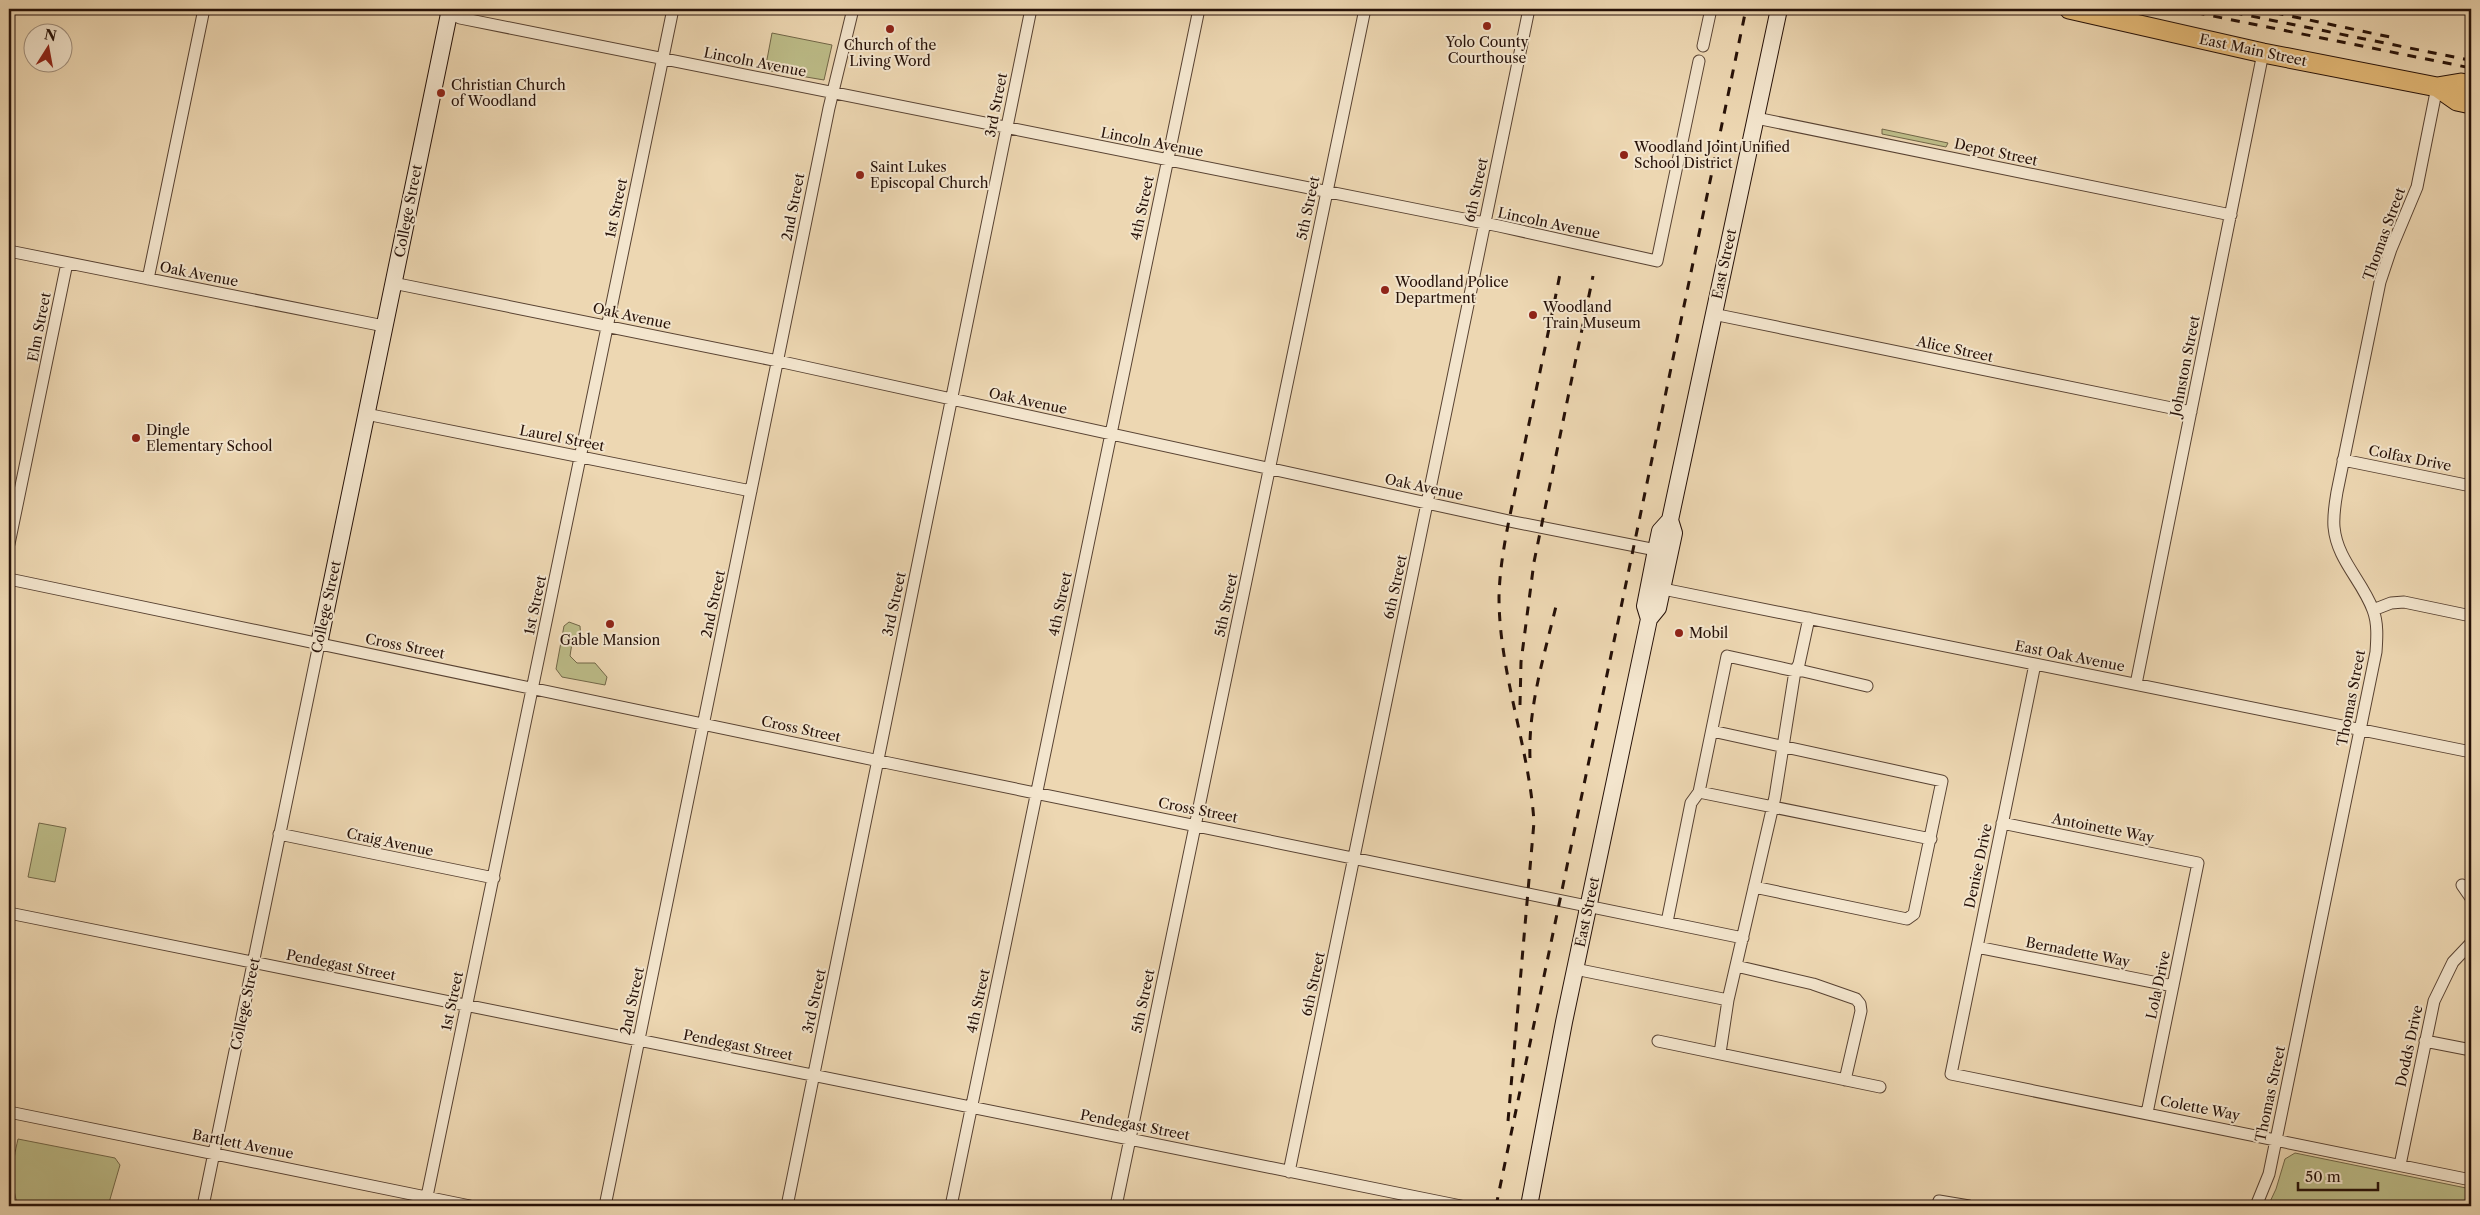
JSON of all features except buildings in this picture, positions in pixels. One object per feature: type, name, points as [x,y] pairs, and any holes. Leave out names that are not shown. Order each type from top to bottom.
[{"type":"main road","name":"East Street","points":[[1529,1206],[1575,969],[1649,619],[1658,608],[1663,589],[1674,533],[1670,520],[1779,9]]},
{"type":"main road","name":"East Main Street","points":[[2069,9],[2263,53],[2437,87],[2461,83],[2471,85]]},
{"type":"main road","name":"College Street","points":[[318,644],[393,284],[447,10]]},
{"type":"main road","name":"East Main Street","points":[[2437,87],[2457,101],[2471,104]]},
{"type":"main road","name":"East Street","points":[[1649,619],[1645,606],[1660,530],[1670,520]]},
{"type":"street","points":[[148,279],[204,9]]},
{"type":"street","name":"1st Street","points":[[426,1202],[673,9]]},
{"type":"street","name":"2nd Street","points":[[605,1206],[832,93],[853,9]]},
{"type":"street","name":"3rd Street","points":[[787,1206],[1031,9]]},
{"type":"street","name":"4th Street","points":[[951,1206],[1199,9]]},
{"type":"street","name":"5th Street","points":[[1116,1206],[1365,9]]},
{"type":"street","name":"6th Street","points":[[1289,1172],[1529,9]]},
{"type":"street","points":[[1702,46],[1710,9]]},
{"type":"street","name":"Lincoln Avenue","points":[[447,10],[460,18],[1484,224],[1657,261],[1700,61]]},
{"type":"street","name":"Johnston Street","points":[[2136,684],[2263,53]]},
{"type":"street","name":"Thomas Street","points":[[2256,1206],[2264,1189],[2276,1139],[2376,652],[2376,621],[2373,610],[2342,557],[2334,527],[2336,502],[2380,282],[2391,249],[2417,187],[2437,87]]},
{"type":"street","name":"Depot Street","points":[[1756,118],[2231,215]]},
{"type":"street","name":"Oak Avenue","points":[[9,252],[384,326]]},
{"type":"street","name":"Elm Street","points":[[9,544],[66,263]]},
{"type":"street","name":"Oak Avenue","points":[[393,284],[778,361],[1110,435],[1603,541],[1656,550]]},
{"type":"street","name":"Alice Street","points":[[1713,314],[2191,412]]},
{"type":"street","name":"Laurel Street","points":[[366,414],[751,492]]},
{"type":"street","name":"Colfax Drive","points":[[2343,460],[2471,486]]},
{"type":"street","name":"Cross Street","points":[[9,579],[533,687],[878,761],[1743,938]]},
{"type":"street","name":"East Oak Avenue","points":[[1663,589],[2471,752]]},
{"type":"street","points":[[2373,610],[2391,603],[2404,602],[2471,616]]},
{"type":"street","points":[[1720,1053],[1728,1000],[1784,747],[1795,672],[1799,664],[1808,618]]},
{"type":"street","name":"College Street","points":[[203,1206],[318,644]]},
{"type":"street","points":[[1667,922],[1691,803],[1700,792],[1727,656],[1795,672],[1804,670],[1867,686]]},
{"type":"street","name":"Denise Drive","points":[[1951,1074],[2034,664]]},
{"type":"street","points":[[1712,731],[1942,781],[1914,914],[1907,919],[1754,887]]},
{"type":"street","points":[[1700,792],[1931,839]]},
{"type":"street","name":"Antoinette Way","points":[[2002,823],[2198,863]]},
{"type":"street","name":"Craig Avenue","points":[[279,834],[494,878]]},
{"type":"street","name":"Lola Drive","points":[[2147,1113],[2198,863]]},
{"type":"street","points":[[2462,885],[2471,898]]},
{"type":"street","name":"Pendegast Street","points":[[9,913],[1289,1172],[1404,1201],[1461,1206]]},
{"type":"street","name":"Dodds Drive","points":[[2400,1165],[2434,1001],[2453,962],[2471,943]]},
{"type":"street","name":"Bernadette Way","points":[[1976,947],[2173,986]]},
{"type":"street","points":[[1736,966],[1814,984],[1856,998],[1860,1004],[1861,1011],[1846,1080]]},
{"type":"street","points":[[1575,969],[1728,1000]]},
{"type":"street","points":[[1658,1041],[1880,1088]]},
{"type":"street","points":[[2425,1041],[2471,1050]]},
{"type":"street","name":"Colette Way","points":[[1951,1074],[2471,1180]]},
{"type":"street","name":"Bartlett Avenue","points":[[9,1112],[214,1154],[426,1202],[470,1206]]},
{"type":"street","points":[[1938,1204],[1969,1206]]},
{"type":"green space","points":[[772,33],[832,45],[824,80],[765,70]]},
{"type":"green space","points":[[1882,129],[1948,143],[1946,147],[1882,134]]},
{"type":"green space","points":[[569,622],[580,626],[581,639],[572,643],[570,656],[577,663],[595,663],[607,677],[605,685],[562,677],[556,669],[564,626]]},
{"type":"green space","points":[[39,823],[66,828],[55,882],[28,877]]},
{"type":"green space","points":[[18,1139],[115,1158],[120,1165],[108,1206],[18,1206],[13,1173]]},
{"type":"green space","points":[[2295,1153],[2471,1189],[2471,1206],[2268,1206],[2276,1189],[2285,1159]]},
{"type":"railway","points":[[1496,1206],[1746,9]]},
{"type":"railway","points":[[2178,9],[2471,68]]},
{"type":"railway","points":[[2216,9],[2469,60]]},
{"type":"railway","points":[[2257,9],[2390,37]]},
{"type":"railway","points":[[1508,1121],[1534,822],[1526,765],[1504,654],[1499,597],[1507,531],[1561,269]]},
{"type":"railway","points":[[1520,705],[1521,662],[1534,562],[1593,276]]},
{"type":"railway","points":[[1530,758],[1534,699],[1557,602]]},
{"type":"place","name":"Yolo County Courthouse","points":[[1487,26]]},
{"type":"place","name":"Church of the Living Word","points":[[890,29]]},
{"type":"place","name":"Christian Church of Woodland","points":[[441,93]]},
{"type":"place","name":"Woodland Joint Unified School District","points":[[1624,155]]},
{"type":"place","name":"Saint Lukes Episcopal Church","points":[[860,175]]},
{"type":"place","name":"Woodland Police Department","points":[[1385,290]]},
{"type":"place","name":"Woodland Train Museum","points":[[1533,315]]},
{"type":"place","name":"Dingle Elementary School","points":[[136,438]]},
{"type":"place","name":"Gable Mansion","points":[[610,624]]},
{"type":"place","name":"Mobil","points":[[1679,633]]}]
